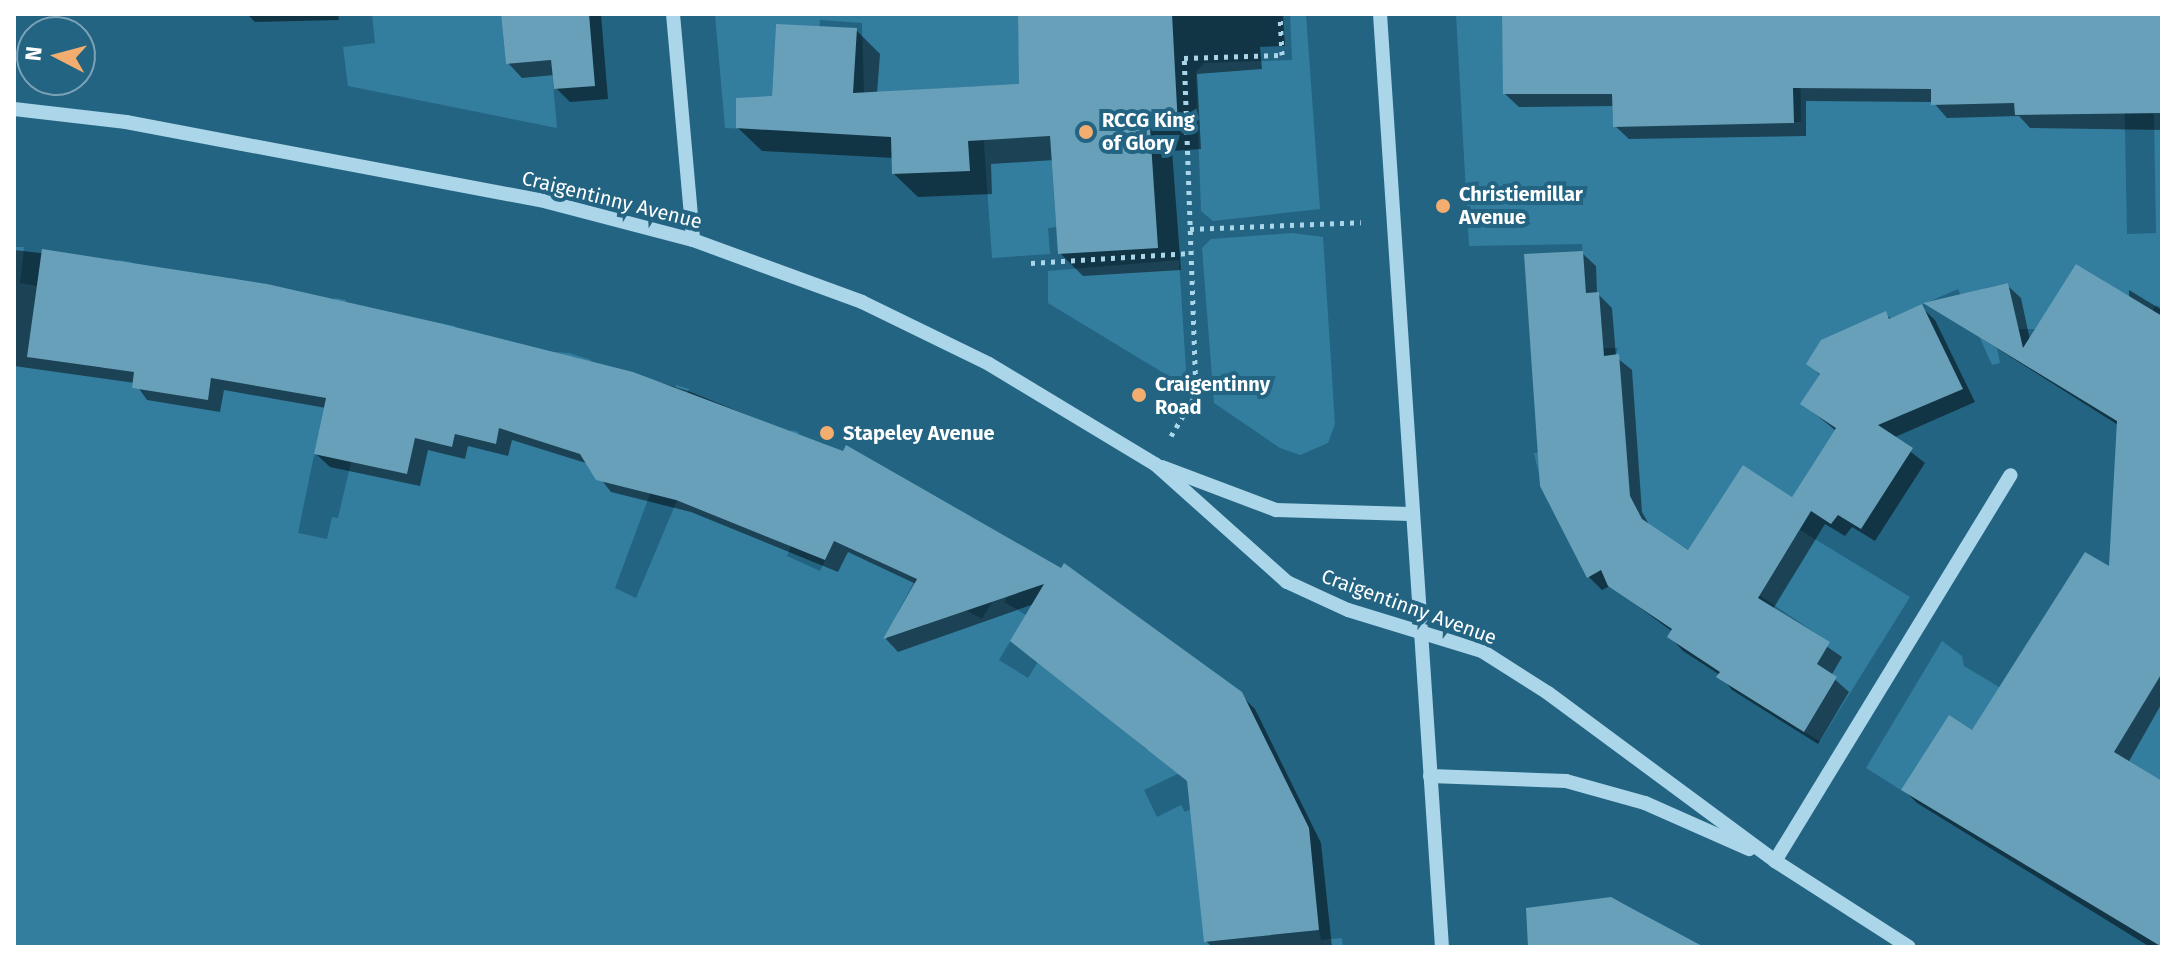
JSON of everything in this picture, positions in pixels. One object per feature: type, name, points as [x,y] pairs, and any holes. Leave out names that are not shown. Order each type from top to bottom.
[{"type":"street","points":[[673,14],[693,240]]},
{"type":"street","points":[[1380,14],[1395,221],[1410,514],[1442,947]]},
{"type":"street","name":"Craigentinny Avenue","points":[[14,107],[262,146],[540,200],[693,240],[782,270],[928,333],[1155,464],[1276,510],[1410,514]]},
{"type":"street","name":"Craigentinny Avenue","points":[[1155,464],[1287,582],[1348,610],[1482,651],[1548,693],[1775,861],[1909,947]]},
{"type":"street","points":[[1775,861],[2011,475]]},
{"type":"street","name":"Craigentinny Avenue","points":[[1430,776],[1566,781],[1645,803],[1775,861]]},
{"type":"path","points":[[1155,464],[1196,394],[1184,58],[1282,55],[1280,14]]},
{"type":"path","points":[[1190,229],[1395,221]]},
{"type":"path","points":[[1031,263],[1191,253]]},
{"type":"shaded area","points":[[372,14],[501,14],[506,64],[551,60],[557,128],[348,86],[343,47],[375,43]]},
{"type":"shaded area","points":[[715,14],[1032,14],[1018,15],[1022,137],[1050,136],[1056,227],[1048,228],[1050,254],[992,258],[980,86],[864,93],[862,23],[820,20],[819,33],[776,25],[770,130],[725,128]]},
{"type":"shaded area","points":[[1290,14],[1306,14],[1320,209],[1213,221],[1201,211],[1196,72],[1204,63],[1292,60]]},
{"type":"shaded area","points":[[1456,14],[1502,14],[1504,94],[1576,94],[1611,75],[1613,126],[1801,122],[1800,45],[1931,86],[1932,105],[1951,105],[1951,85],[2014,84],[2015,115],[2095,114],[2124,81],[2127,234],[2156,233],[2154,113],[2162,113],[2162,308],[2156,305],[2134,341],[2103,280],[2076,264],[2037,329],[2018,329],[2008,283],[1985,288],[2000,363],[1992,365],[1958,289],[1889,319],[1886,312],[1820,374],[1801,404],[1836,428],[1792,497],[1743,465],[1731,578],[1681,545],[1640,608],[1606,582],[1637,558],[1609,459],[1543,492],[1534,453],[1584,450],[1618,348],[1603,348],[1599,292],[1586,293],[1582,244],[1469,246]]},
{"type":"shaded area","points":[[1292,233],[1323,237],[1335,424],[1328,443],[1300,455],[1280,448],[1214,403],[1202,248],[1211,239]]},
{"type":"shaded area","points":[[14,247],[24,247],[20,283],[38,286],[28,357],[102,368],[118,260],[132,262],[125,304],[138,348],[132,388],[208,399],[228,278],[237,279],[229,323],[321,377],[335,298],[346,300],[298,533],[327,539],[332,517],[338,518],[351,462],[407,474],[439,323],[455,326],[427,441],[452,447],[460,415],[465,417],[461,435],[495,444],[499,425],[534,434],[554,352],[569,353],[591,360],[564,449],[579,443],[596,480],[646,482],[676,385],[689,389],[615,588],[636,598],[681,491],[760,509],[791,430],[799,432],[785,469],[799,525],[787,556],[820,571],[834,541],[933,546],[899,610],[901,621],[914,629],[925,625],[941,597],[982,619],[1024,547],[1034,553],[1004,602],[1026,615],[999,660],[1028,678],[1039,660],[1147,750],[1161,733],[1169,739],[1219,675],[1245,698],[1186,770],[1144,790],[1157,817],[1181,805],[1185,812],[1202,803],[1294,797],[1301,811],[1264,827],[1205,942],[1319,930],[1321,940],[1342,938],[1343,947],[14,947]]},
{"type":"shaded area","points":[[1179,260],[1186,370],[1180,383],[1048,303],[1048,271]]},
{"type":"shaded area","points":[[1800,530],[1910,597],[1820,741],[1804,732],[1837,678],[1816,665],[1829,642],[1759,595]]},
{"type":"shaded area","points":[[2162,636],[2162,781],[1901,790],[1866,768],[1942,641],[1962,656],[1964,666],[2044,714]]},
{"type":"building","points":[[501,14],[589,14],[595,86],[554,89],[551,60],[506,64]]},
{"type":"building","points":[[1018,14],[1172,14],[1178,126],[1150,128],[1158,248],[1058,254],[1050,136],[968,141],[970,171],[892,174],[891,137],[736,128],[736,98],[772,96],[776,24],[857,28],[853,93],[1019,84]]},
{"type":"building","points":[[1502,14],[2162,14],[2162,113],[2015,115],[2014,103],[1931,105],[1931,89],[1793,88],[1794,123],[1613,127],[1612,94],[1503,94]]},
{"type":"building","points":[[42,249],[267,284],[439,323],[633,372],[843,451],[846,445],[1061,568],[1064,563],[1242,692],[1309,828],[1319,930],[1204,942],[1187,781],[1010,641],[1044,584],[883,639],[917,579],[834,541],[825,560],[676,500],[596,480],[580,454],[499,428],[496,444],[455,434],[452,447],[415,438],[407,474],[314,454],[326,398],[211,378],[208,400],[132,388],[134,372],[27,357]]},
{"type":"building","points":[[1583,251],[1586,293],[1599,292],[1604,356],[1619,354],[1630,496],[1642,519],[1688,550],[1743,465],[1792,497],[1836,428],[1800,404],[1820,374],[1806,364],[1821,340],[1886,311],[1889,319],[1922,304],[1963,389],[1878,425],[1913,448],[1861,529],[1838,515],[1831,524],[1811,511],[1758,598],[1830,642],[1817,664],[1837,677],[1804,732],[1716,677],[1720,672],[1667,637],[1672,629],[1608,586],[1601,570],[1587,578],[1540,486],[1524,254]]},
{"type":"building","points":[[2076,264],[2162,316],[2162,673],[2114,752],[2162,781],[2162,947],[1901,790],[1949,715],[1972,730],[2085,552],[2109,566],[2117,421],[1923,303],[2008,283],[2023,348]]},
{"type":"building","points":[[1611,897],[1704,947],[1528,947],[1526,908]]},
{"type":"place","name":"RCCG King of Glory","points":[[1086,132]]},
{"type":"place","name":"Christiemillar Avenue","points":[[1443,206]]},
{"type":"place","name":"Craigentinny Road","points":[[1139,395]]},
{"type":"place","name":"Stapeley Avenue","points":[[827,433]]}]
